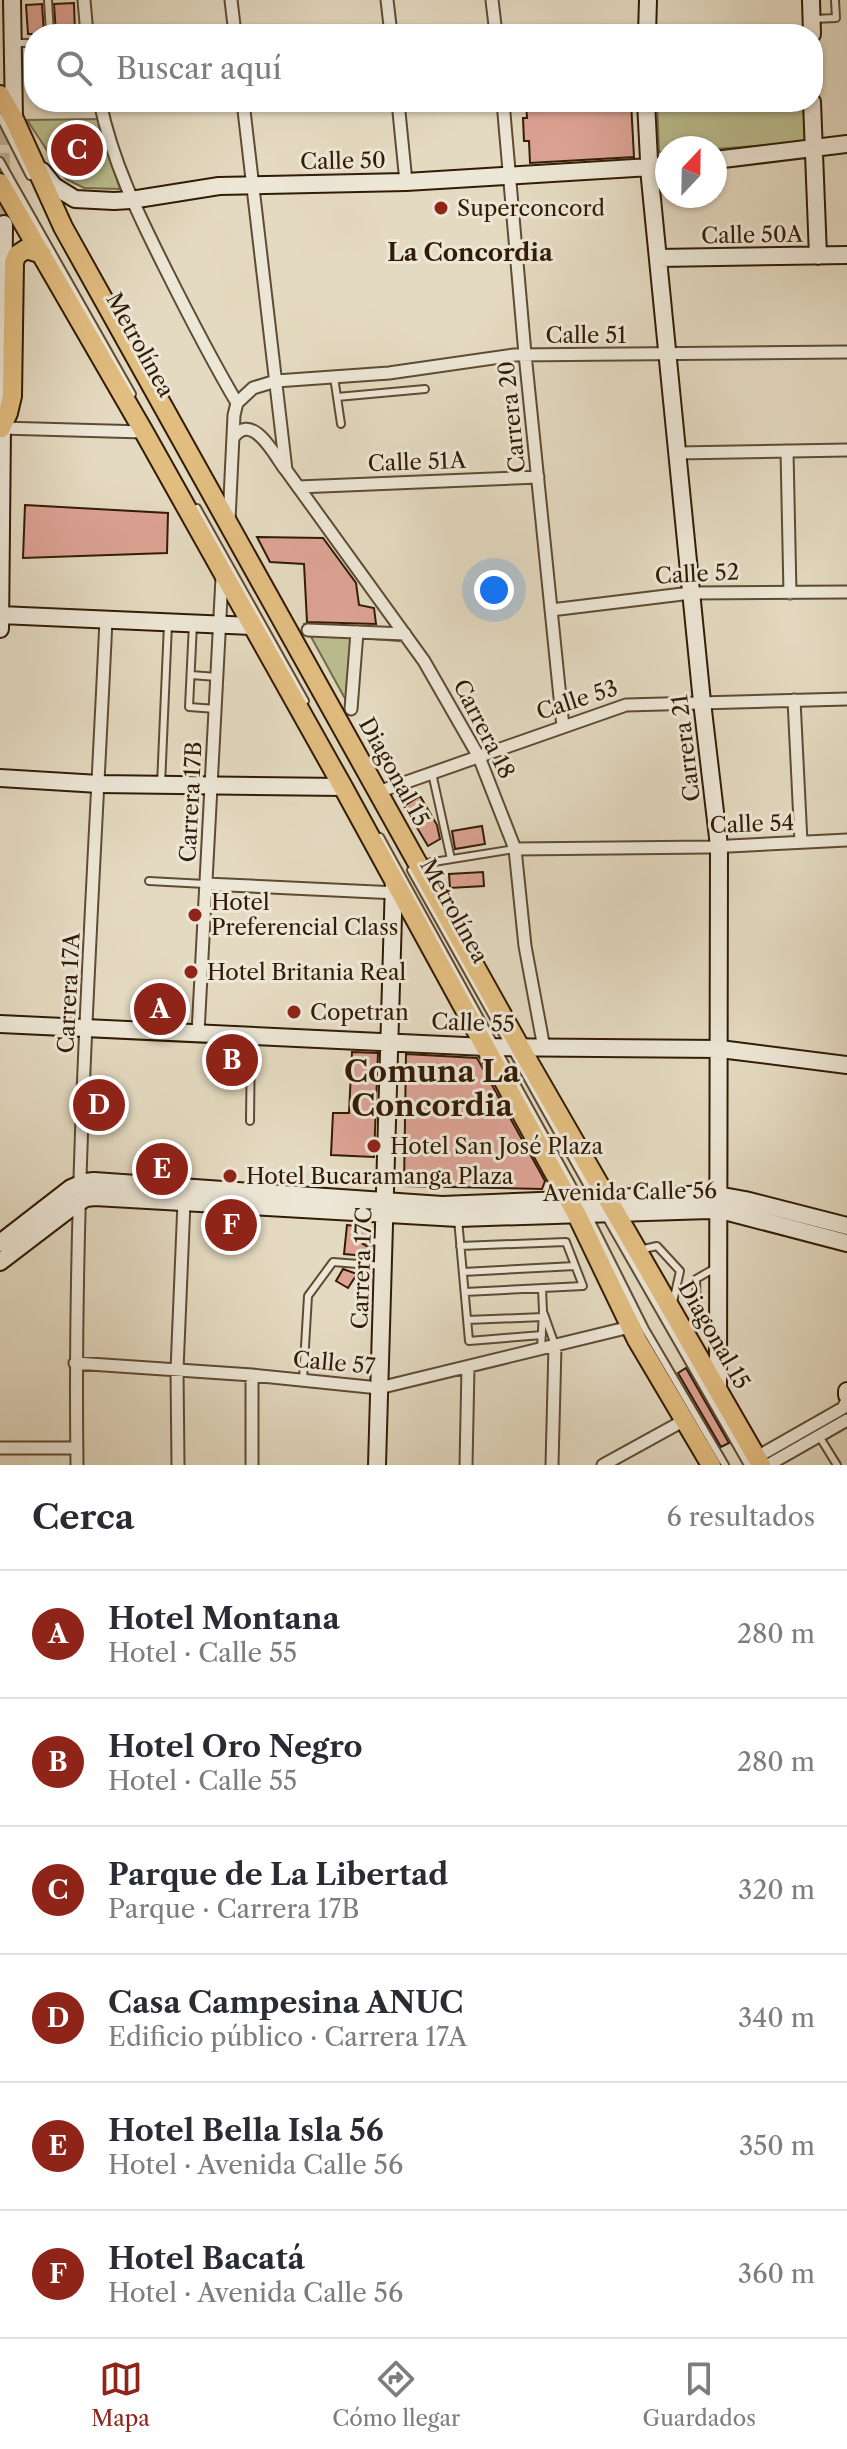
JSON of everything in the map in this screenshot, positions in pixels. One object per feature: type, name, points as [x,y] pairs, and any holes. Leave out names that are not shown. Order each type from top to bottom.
[{"type":"main road","name":"Diagonal 15","points":[[0,95],[7,118],[35,163],[63,227],[378,792],[503,1047],[591,1205],[630,1327],[711,1465]]},
{"type":"main road","name":"Diagonal 15","points":[[0,183],[145,426],[397,889],[503,1047],[591,1205],[637,1250],[759,1463]]},
{"type":"main road","points":[[1,428],[12,396],[14,262],[17,255],[26,249],[42,254]]},
{"type":"street","points":[[7,118],[13,43],[12,0]]},
{"type":"street","points":[[84,0],[86,24]]},
{"type":"street","points":[[231,0],[234,24]]},
{"type":"street","points":[[387,0],[390,24]]},
{"type":"street","points":[[492,0],[495,24]]},
{"type":"street","points":[[647,24],[648,0]]},
{"type":"street","points":[[811,0],[812,24]]},
{"type":"street","points":[[102,112],[131,200],[207,353],[237,403],[229,525]]},
{"type":"street","name":"Carrera 18","points":[[244,112],[286,470]]},
{"type":"street","points":[[399,112],[406,182]]},
{"type":"street","name":"Carrera 20","points":[[504,112],[563,727]]},
{"type":"street","name":"Carrera 21","points":[[646,112],[667,354],[719,846],[718,1391]]},
{"type":"street","points":[[812,112],[818,256]]},
{"type":"street","points":[[727,158],[847,144]]},
{"type":"street","name":"Calle 50","points":[[35,163],[54,186],[75,199],[131,200],[206,187],[406,182],[655,167]]},
{"type":"street","points":[[0,629],[4,224]]},
{"type":"street","name":"Calle 50A","points":[[658,258],[847,255]]},
{"type":"street","name":"Calle 51","points":[[237,403],[253,388],[276,381],[389,373],[525,354],[847,352]]},
{"type":"street","points":[[1,428],[145,426]]},
{"type":"street","name":"Carrera 18","points":[[233,438],[244,429],[260,434],[405,634],[449,701],[479,757],[515,849],[524,937],[544,1048]]},
{"type":"street","points":[[677,453],[847,450]]},
{"type":"street","points":[[787,451],[790,593]]},
{"type":"street","name":"Calle 51A","points":[[298,487],[538,477]]},
{"type":"street","name":"Carrera 17B","points":[[198,1033],[223,573]]},
{"type":"street","name":"Calle 52","points":[[551,610],[691,593],[847,592]]},
{"type":"street","points":[[0,615],[252,626]]},
{"type":"street","name":"Carrera 17A","points":[[77,1465],[75,1363],[79,1202],[106,620]]},
{"type":"street","points":[[308,630],[405,634]]},
{"type":"street","points":[[351,709],[357,632]]},
{"type":"street","name":"Calle 53","points":[[378,792],[626,705],[847,699]]},
{"type":"street","points":[[794,700],[801,842]]},
{"type":"street","points":[[0,778],[99,784],[343,787]]},
{"type":"street","name":"Calle 54","points":[[515,849],[719,846],[847,840]]},
{"type":"street","points":[[206,884],[397,889]]},
{"type":"street","name":"Carrera 17C","points":[[377,1465],[384,1266],[376,1242],[386,1208],[397,889]]},
{"type":"street","name":"Calle 55","points":[[0,1024],[503,1047],[720,1049],[847,1065]]},
{"type":"street","name":"Avenida Calle 56","points":[[80,1184],[94,1181],[386,1208],[458,1218],[591,1205]]},
{"type":"street","points":[[0,1243],[65,1192],[80,1184]]},
{"type":"street","name":"Avenida Calle 56","points":[[79,1202],[95,1197],[184,1202],[356,1218],[386,1208],[591,1205],[689,1209],[719,1203],[847,1226]]},
{"type":"street","points":[[0,1262],[79,1202]]},
{"type":"street","points":[[178,1465],[177,1370],[184,1202]]},
{"type":"street","name":"Avenida Calle 56","points":[[719,1203],[847,1243]]},
{"type":"street","name":"Calle 57","points":[[75,1363],[252,1375],[379,1388],[630,1327]]},
{"type":"street","points":[[552,1465],[555,1346]]},
{"type":"street","points":[[466,1465],[468,1367]]},
{"type":"street","points":[[252,1375],[252,1465]]},
{"type":"street","points":[[759,1463],[843,1408],[847,1395]]},
{"type":"street","points":[[759,1463],[847,1420]]},
{"type":"street","points":[[603,1465],[683,1421]]},
{"type":"street","points":[[0,1448],[76,1448]]},
{"type":"lane","points":[[48,0],[49,24]]},
{"type":"lane","points":[[818,24],[836,18],[835,0]]},
{"type":"lane","points":[[13,43],[24,43]]},
{"type":"lane","points":[[7,118],[34,183]]},
{"type":"lane","name":"Metrolínea","points":[[0,161],[139,406]]},
{"type":"lane","name":"Metrolínea","points":[[39,195],[105,320]]},
{"type":"lane","points":[[334,377],[341,424]]},
{"type":"lane","points":[[337,397],[425,389]]},
{"type":"lane","name":"Metrolínea","points":[[145,426],[161,446]]},
{"type":"lane","points":[[172,440],[387,825]]},
{"type":"lane","points":[[191,498],[311,711]]},
{"type":"lane","points":[[161,785],[168,622]]},
{"type":"lane","points":[[193,624],[189,707],[216,709]]},
{"type":"lane","points":[[191,675],[217,677]]},
{"type":"lane","points":[[432,773],[451,859]]},
{"type":"lane","name":"Metrolínea","points":[[377,830],[503,1047]]},
{"type":"lane","points":[[414,866],[515,849]]},
{"type":"lane","points":[[149,881],[206,884]]},
{"type":"lane","points":[[250,1121],[251,1035]]},
{"type":"lane","points":[[591,1205],[759,1463]]},
{"type":"lane","points":[[591,1205],[645,1329],[725,1465]]},
{"type":"lane","points":[[458,1218],[469,1341],[542,1335]]},
{"type":"lane","points":[[460,1246],[566,1242],[583,1286],[465,1292]]},
{"type":"lane","points":[[637,1250],[657,1246],[680,1271],[671,1309]]},
{"type":"lane","points":[[303,1380],[308,1296],[333,1262],[384,1266]]},
{"type":"lane","points":[[463,1272],[575,1266]]},
{"type":"lane","points":[[541,1349],[542,1289]]},
{"type":"lane","points":[[467,1320],[543,1314]]},
{"type":"lane","points":[[543,1314],[555,1346]]},
{"type":"lane","points":[[819,1436],[837,1465]]},
{"type":"green space","points":[[657,112],[806,112],[805,142],[727,148],[727,136],[658,136]]},
{"type":"green space","points":[[98,119],[120,189],[84,188],[66,179],[27,120]]},
{"type":"green space","points":[[304,624],[390,628],[399,641],[361,638],[353,713]]},
{"type":"building","points":[[74,3],[75,24],[55,24],[54,4]]},
{"type":"building","points":[[42,4],[43,24],[27,24],[26,5]]},
{"type":"building","points":[[527,112],[632,112],[634,157],[530,163],[529,141],[524,141],[523,118],[527,118]]},
{"type":"building","points":[[25,505],[168,513],[167,553],[23,558]]},
{"type":"building","points":[[257,537],[323,538],[356,583],[359,605],[374,608],[376,624],[307,622],[304,564],[270,562]]},
{"type":"building","points":[[420,796],[437,825],[440,839],[428,846],[404,806]]},
{"type":"building","points":[[482,826],[485,844],[455,849],[452,831]]},
{"type":"building","points":[[483,872],[484,886],[450,888],[449,874]]},
{"type":"building","points":[[352,1052],[378,1053],[374,1157],[331,1155],[333,1113],[349,1113]]},
{"type":"building","points":[[406,1054],[477,1058],[545,1181],[542,1189],[404,1186]]},
{"type":"building","points":[[347,1225],[370,1228],[369,1235],[362,1240],[368,1247],[367,1256],[344,1254]]},
{"type":"building","points":[[343,1269],[357,1274],[348,1288],[336,1281]]},
{"type":"building","points":[[686,1368],[729,1443],[721,1447],[678,1373]]},
{"type":"tunnel","points":[[0,105],[4,224]]},
{"type":"place","name":"Parque de La Libertad","points":[[77,150]]},
{"type":"place","name":"Superconcord","points":[[441,208]]},
{"type":"place","name":"Hotel Preferencial Class","points":[[195,915]]},
{"type":"place","name":"Hotel Britania Real","points":[[191,972]]},
{"type":"place","name":"Hotel Montana","points":[[160,1009]]},
{"type":"place","name":"Copetran","points":[[294,1012]]},
{"type":"place","name":"Hotel Oro Negro","points":[[232,1060]]},
{"type":"place","name":"Casa Campesina ANUC","points":[[99,1105]]},
{"type":"place","name":"Hotel San José Plaza","points":[[374,1146]]},
{"type":"place","name":"Hotel Bella Isla 56","points":[[162,1169]]},
{"type":"place","name":"Hotel Bucaramanga Plaza","points":[[230,1176]]},
{"type":"place","name":"Hotel Bacatá","points":[[231,1225]]},
{"type":"district","name":"La Concordia","points":[[470,252]]},
{"type":"district","name":"Comuna La Concordia","points":[[432,1088]]}]
